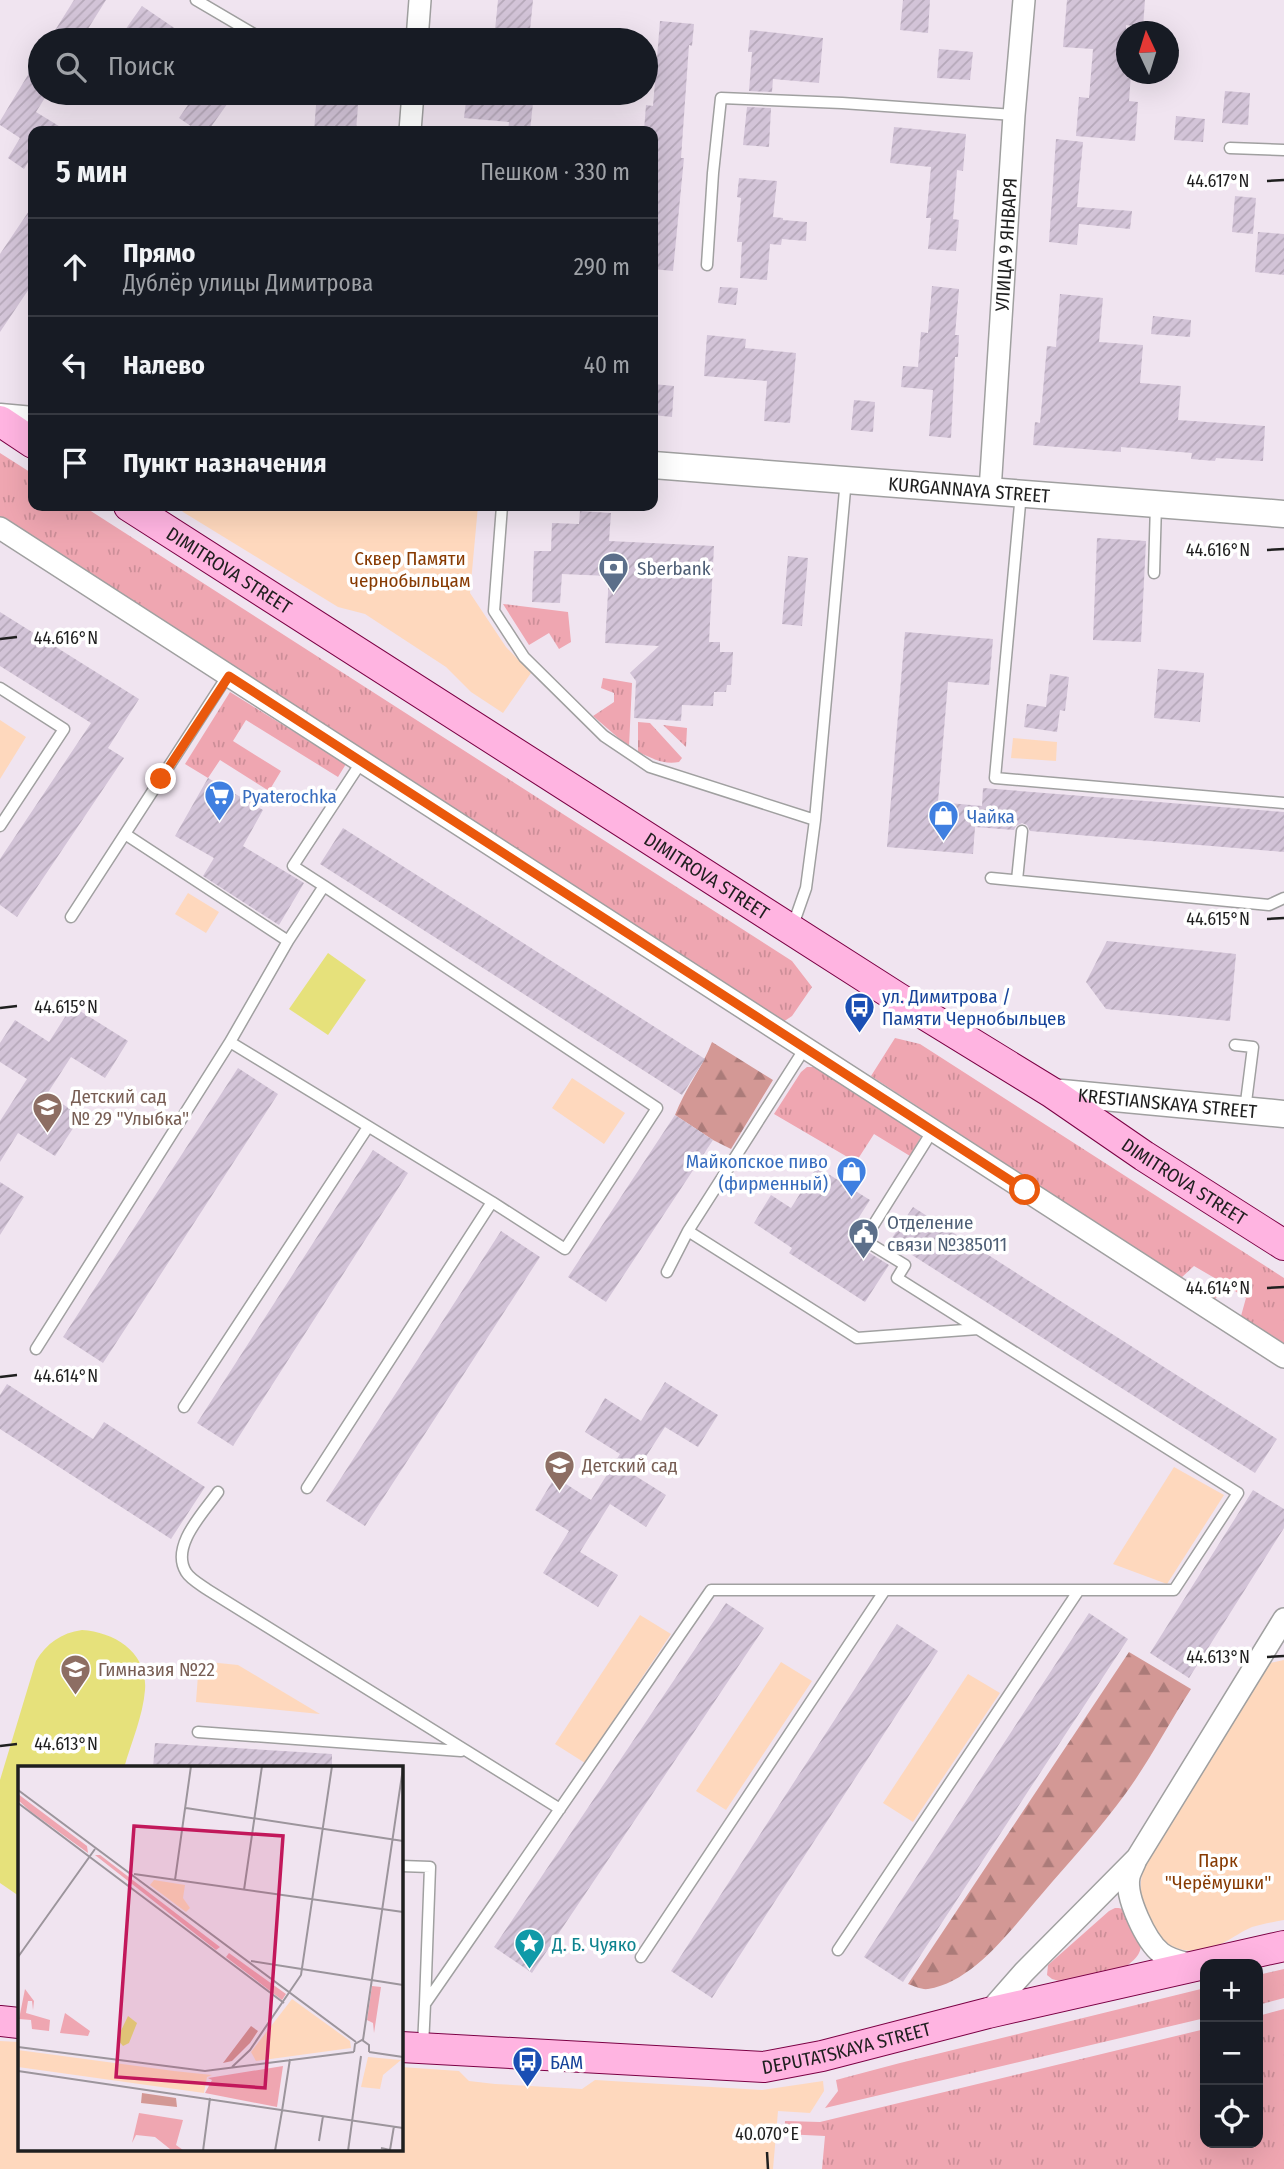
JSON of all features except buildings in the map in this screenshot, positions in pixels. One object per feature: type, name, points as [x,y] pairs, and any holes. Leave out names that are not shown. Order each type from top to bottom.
[{"type":"main road","points":[[0,419],[28,439]]},
{"type":"main road","name":"DIMITROVA STREET","points":[[137,511],[791,930],[1051,1093],[1284,1245]]},
{"type":"main road","name":"DEPUTATSKAYA STREET","points":[[412,2048],[764,2067],[822,2056],[988,2013],[1284,1946]]},
{"type":"main road","points":[[0,2021],[18,2023]]},
{"type":"street","points":[[418,28],[420,0]]},
{"type":"street","name":"УЛИЦА 9 ЯНВАРЯ","points":[[990,491],[1024,0]]},
{"type":"street","points":[[410,126],[412,105]]},
{"type":"street","points":[[0,419],[28,420]]},
{"type":"street","name":"KURGANNAYA STREET","points":[[658,465],[1284,514]]},
{"type":"street","points":[[160,511],[171,533]]},
{"type":"street","points":[[0,528],[1284,1357]]},
{"type":"street","name":"KRESTIANSKAYA STREET","points":[[1051,1093],[1284,1114]]},
{"type":"street","points":[[1192,1965],[1159,1952],[1135,1912],[1128,1879],[1137,1858],[1284,1619]]},
{"type":"street","points":[[988,2013],[1024,1972],[1137,1858]]},
{"type":"lane","points":[[196,0],[244,28]]},
{"type":"lane","points":[[707,265],[712,173],[721,97],[1014,116]]},
{"type":"lane","points":[[1230,148],[1284,150]]},
{"type":"lane","points":[[791,930],[806,888],[815,820],[846,479]]},
{"type":"lane","points":[[1021,493],[995,778],[1025,785],[1284,803]]},
{"type":"lane","points":[[1154,573],[1156,504]]},
{"type":"lane","points":[[502,511],[494,611],[524,657],[604,736],[650,767],[815,820]]},
{"type":"lane","points":[[71,918],[229,676]]},
{"type":"lane","points":[[0,688],[64,729],[0,825]]},
{"type":"lane","points":[[230,1042],[565,1249],[657,1108],[293,866],[362,761]]},
{"type":"lane","points":[[1017,880],[1022,831]]},
{"type":"lane","points":[[125,834],[288,941]]},
{"type":"lane","points":[[990,878],[1269,905],[1284,898]]},
{"type":"lane","points":[[36,1349],[230,1042],[288,941],[324,886]]},
{"type":"lane","points":[[1235,1045],[1252,1047],[1245,1110]]},
{"type":"lane","points":[[667,1272],[688,1231],[804,1048]]},
{"type":"lane","points":[[184,1407],[368,1126]]},
{"type":"lane","points":[[425,2004],[711,1590],[1174,1590],[1238,1493],[897,1279],[905,1265],[864,1240],[933,1130]]},
{"type":"lane","points":[[307,1488],[492,1202]]},
{"type":"lane","points":[[688,1231],[857,1338],[978,1329]]},
{"type":"lane","points":[[218,1492],[188,1535],[181,1556],[186,1573],[208,1590],[560,1809]]},
{"type":"lane","points":[[641,1957],[885,1590]]},
{"type":"lane","points":[[838,1950],[1079,1590]]},
{"type":"lane","points":[[198,1732],[464,1751]]},
{"type":"lane","points":[[402,1866],[430,1867],[425,2004],[412,2048]]},
{"type":"green space","points":[[0,453],[28,471],[28,511],[91,511],[792,961],[812,987],[792,1016],[783,1022],[0,518]]},
{"type":"green space","name":"Сквер Памяти чернобыльцам","points":[[478,511],[470,593],[506,647],[531,673],[503,713],[471,692],[446,667],[365,614],[338,607],[183,512]]},
{"type":"green space","points":[[503,604],[568,612],[571,642],[559,649],[549,633],[529,645]]},
{"type":"green space","points":[[603,678],[632,683],[629,747],[593,716],[614,702],[614,693],[601,688]]},
{"type":"green space","points":[[230,692],[346,764],[338,777],[246,720],[233,741],[281,771],[269,791],[220,760],[208,778],[185,764]]},
{"type":"green space","points":[[0,720],[26,737],[0,779]]},
{"type":"green space","points":[[638,722],[650,723],[682,758],[679,762],[663,762],[638,752]]},
{"type":"green space","points":[[663,725],[687,728],[686,747]]},
{"type":"green space","points":[[1013,738],[1057,742],[1056,761],[1011,758]]},
{"type":"green space","points":[[188,893],[219,912],[206,933],[175,914]]},
{"type":"green space","points":[[895,1038],[920,1044],[1284,1278],[1284,1344],[1241,1316],[1246,1298],[1227,1286],[1215,1299],[1211,1297],[1218,1280],[1194,1266],[1181,1278],[871,1076]]},
{"type":"green space","points":[[712,1042],[773,1080],[731,1149],[675,1115]]},
{"type":"green space","points":[[807,1067],[816,1067],[922,1135],[910,1156],[874,1134],[856,1162],[774,1114]]},
{"type":"green space","points":[[572,1078],[625,1113],[604,1144],[552,1108]]},
{"type":"green space","points":[[1174,1467],[1224,1495],[1167,1584],[1113,1564]]},
{"type":"green space","points":[[640,1615],[671,1634],[585,1763],[555,1744]]},
{"type":"green space","points":[[1129,1652],[1191,1689],[1135,1780],[1085,1845],[977,1965],[945,1984],[926,1989],[908,1984]]},
{"type":"green space","name":"Парк \"Черёмушки\"","points":[[1284,1660],[1284,1920],[1252,1927],[1223,1943],[1203,1950],[1174,1947],[1158,1935],[1145,1912],[1141,1892],[1143,1869],[1270,1663]]},
{"type":"green space","points":[[199,1661],[238,1665],[320,1714],[196,1702]]},
{"type":"green space","points":[[781,1662],[812,1681],[726,1810],[696,1791]]},
{"type":"green space","points":[[968,1674],[1000,1693],[913,1822],[883,1803]]},
{"type":"green space","points":[[1115,1908],[1126,1911],[1138,1931],[1141,1943],[1134,1960],[1127,1966],[1059,1981],[1047,1975],[1048,1965]]},
{"type":"green space","points":[[1284,1969],[1284,1998],[1263,2004],[1263,1974]]},
{"type":"green space","points":[[1200,1989],[1200,2019],[825,2108],[838,2091],[836,2080]]},
{"type":"green space","points":[[1284,2009],[1284,2169],[822,2169],[825,2136],[784,2134],[785,2121],[820,2122],[1200,2030],[1200,2148],[1263,2148],[1263,2015]]},
{"type":"green space","points":[[0,2041],[18,2042],[18,2152],[402,2152],[402,2067],[459,2071],[469,2081],[582,2089],[595,2080],[762,2090],[823,2081],[824,2091],[810,2113],[778,2111],[773,2169],[0,2169]]},
{"type":"shaded area","points":[[328,953],[366,980],[328,1035],[289,1009]]},
{"type":"shaded area","points":[[82,1630],[106,1635],[117,1640],[135,1655],[145,1677],[142,1710],[125,1766],[18,1766],[18,1895],[0,1883],[0,1780],[36,1661],[55,1640]]},
{"type":"place","name":"Sberbank","points":[[614,595]]},
{"type":"place","name":"Pyaterochka","points":[[219,823]]},
{"type":"place","name":"Чайка","points":[[944,843]]},
{"type":"place","name":"ул. Димитрова / Памяти Чернобыльцев","points":[[859,1034]]},
{"type":"place","name":"Детский сад № 29 \"Улыбка\"","points":[[48,1134]]},
{"type":"place","name":"Майкопское пиво (фирменный)","points":[[851,1199]]},
{"type":"place","name":"Отделение связи №385011","points":[[864,1260]]},
{"type":"place","name":"Детский сад","points":[[559,1492]]},
{"type":"place","name":"Гимназия №22","points":[[75,1696]]},
{"type":"place","name":"Д. Б. Чуяко","points":[[529,1971]]},
{"type":"place","name":"БАМ","points":[[527,2089]]},
{"type":"route","points":[[161,779],[229,676],[1025,1190]]}]
